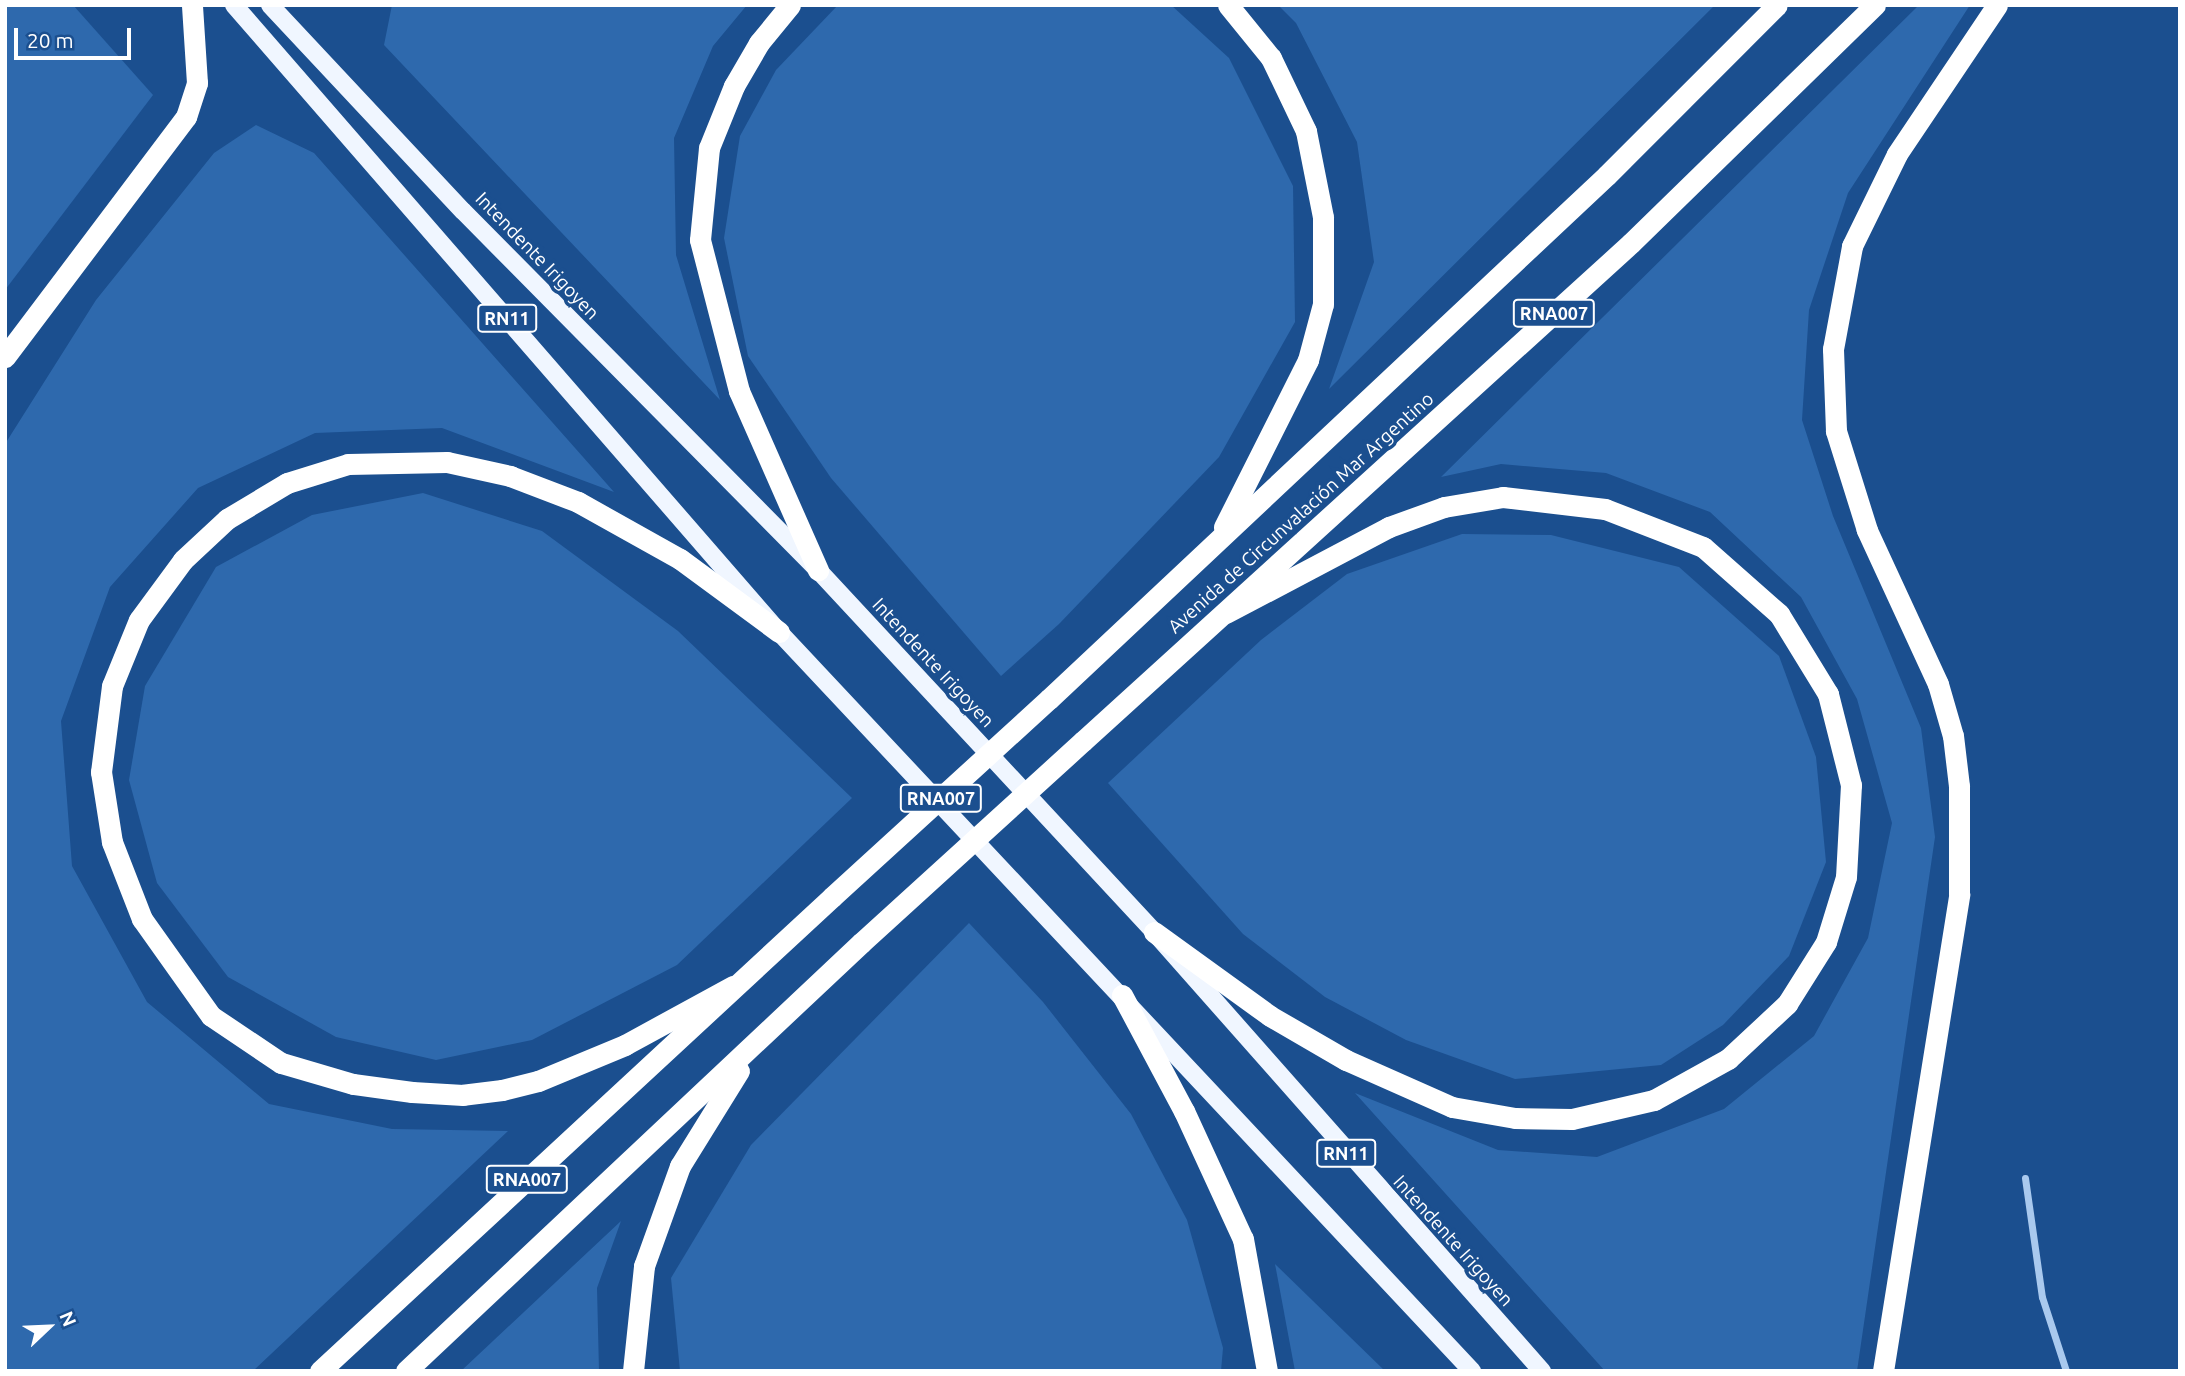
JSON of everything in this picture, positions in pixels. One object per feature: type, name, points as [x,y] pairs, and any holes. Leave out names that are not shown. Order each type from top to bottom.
[{"type":"highway","points":[[5,357],[187,117],[197,83],[192,5]]},
{"type":"highway","points":[[790,5],[759,43],[734,86],[709,148],[700,240],[739,391],[818,570]]},
{"type":"highway","points":[[1214,545],[1308,360],[1323,304],[1323,217],[1306,131],[1270,58],[1228,5]]},
{"type":"highway","name":"Avenida de Circunvalación Mar Argentino","points":[[733,986],[1214,545],[1597,184],[1777,5]]},
{"type":"highway","name":"Avenida de Circunvalación Mar Argentino","points":[[752,1049],[861,943],[1631,243],[1875,5]]},
{"type":"highway","points":[[1883,1371],[1959,894],[1959,786],[1953,736],[1938,684],[1867,530],[1836,431],[1833,349],[1852,246],[1897,154],[1997,5]]},
{"type":"highway","points":[[733,986],[625,1045],[538,1081],[502,1090],[463,1095],[412,1092],[353,1084],[281,1063],[211,1016],[142,919],[112,842],[101,772],[112,686],[139,620],[183,560],[228,519],[287,483],[348,464],[447,462],[544,489],[578,502],[680,559],[779,632]]},
{"type":"highway","points":[[1154,932],[1270,1016],[1346,1060],[1452,1107],[1515,1118],[1572,1119],[1654,1100],[1728,1059],[1787,1004],[1826,942],[1846,877],[1851,785],[1828,694],[1779,614],[1703,547],[1605,509],[1503,497],[1444,507],[1389,527],[1226,613]]},
{"type":"highway","name":"RNA007","points":[[320,1371],[733,986]]},
{"type":"highway","points":[[1122,995],[1184,1111],[1243,1239],[1267,1371]]},
{"type":"highway","points":[[633,1371],[644,1266],[680,1166],[752,1049]]},
{"type":"highway","name":"RNA007","points":[[406,1371],[752,1049]]},
{"type":"main road","name":"RN11","points":[[234,5],[779,632],[1472,1371]]},
{"type":"main road","name":"Intendente Irigoyen","points":[[270,5],[472,220],[818,570],[1154,932],[1542,1371]]},
{"type":"street","points":[[2025,1178],[2042,1297],[2066,1371]]},
{"type":"shaded area","points":[[5,5],[73,5],[153,95],[5,290]]},
{"type":"shaded area","points":[[392,5],[747,5],[713,46],[674,138],[676,255],[720,400],[384,45]]},
{"type":"shaded area","points":[[838,5],[1171,5],[1229,58],[1293,186],[1295,322],[1219,457],[1059,624],[1001,676],[831,478],[748,356],[724,238],[740,136],[776,70]]},
{"type":"shaded area","points":[[1278,5],[1715,5],[1329,389],[1374,262],[1357,142],[1296,23]]},
{"type":"shaded area","points":[[1919,5],[1970,5],[1848,193],[1809,310],[1802,420],[1833,516],[1921,728],[1935,837],[1857,1371],[1605,1371],[1355,1093],[1498,1150],[1597,1157],[1724,1109],[1814,1036],[1868,938],[1892,823],[1857,699],[1801,597],[1710,512],[1606,473],[1501,464],[1441,477]]},
{"type":"shaded area","points":[[256,125],[314,153],[614,492],[442,428],[315,433],[198,488],[110,587],[61,721],[72,866],[147,1002],[269,1104],[392,1129],[508,1131],[253,1371],[5,1371],[5,444],[96,300],[214,153]]},
{"type":"shaded area","points":[[423,493],[542,531],[678,631],[852,798],[677,965],[532,1040],[436,1060],[336,1037],[228,977],[157,883],[129,780],[145,686],[216,567],[312,515]]},
{"type":"shaded area","points":[[1462,534],[1551,535],[1679,567],[1779,656],[1816,757],[1826,862],[1789,956],[1723,1025],[1661,1065],[1515,1079],[1406,1040],[1325,997],[1243,934],[1108,783],[1261,640],[1347,574]]},
{"type":"shaded area","points":[[969,923],[1043,1002],[1131,1114],[1187,1220],[1223,1348],[1221,1371],[680,1371],[671,1278],[751,1145]]},
{"type":"shaded area","points":[[621,1221],[597,1288],[599,1371],[461,1371]]},
{"type":"shaded area","points":[[1275,1264],[1385,1371],[1295,1371]]}]
